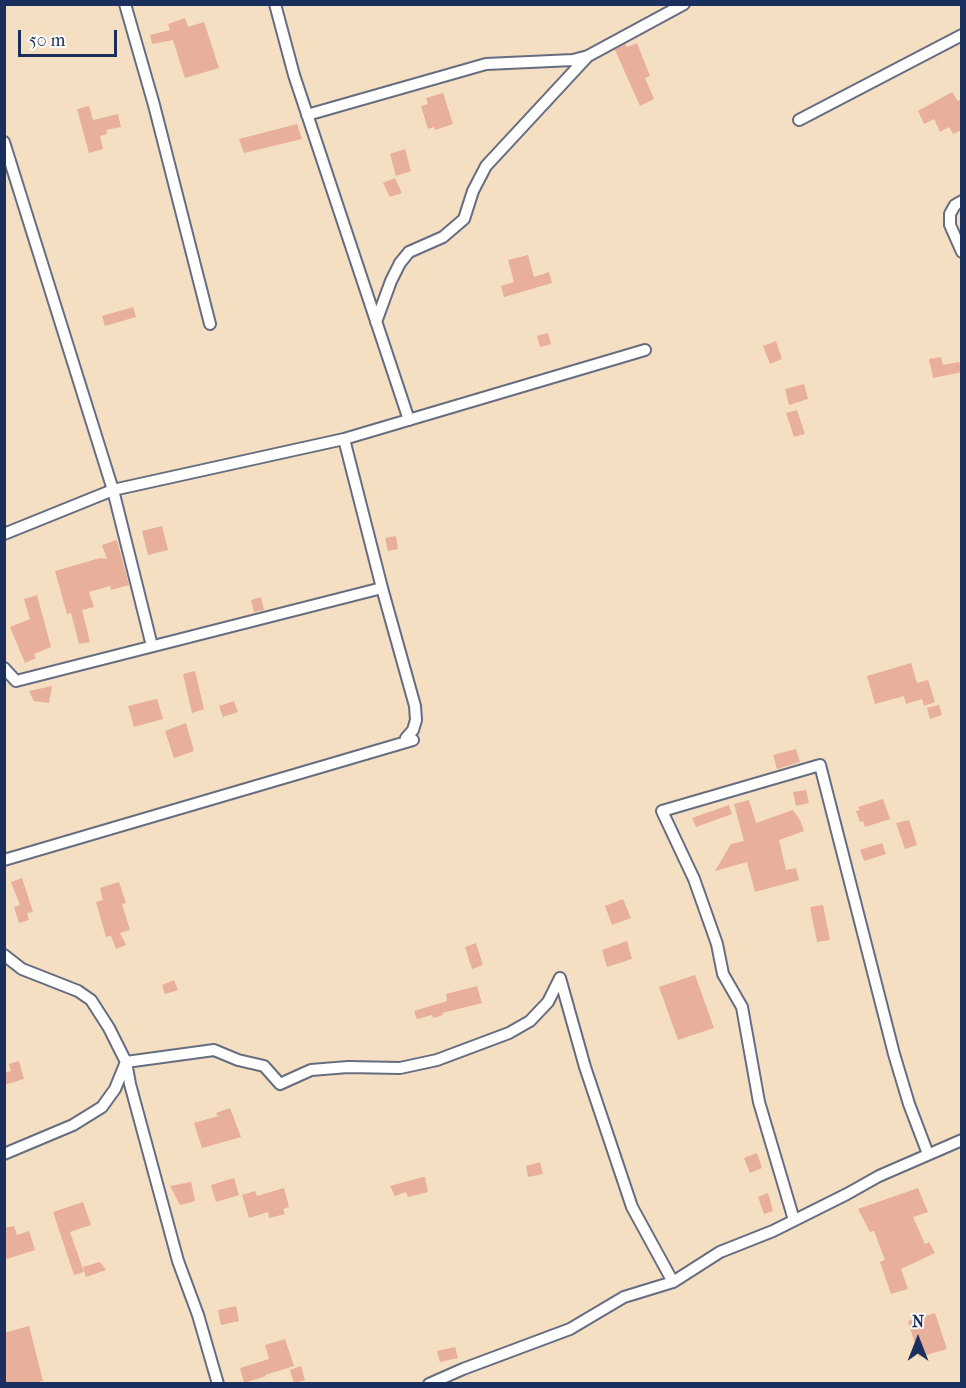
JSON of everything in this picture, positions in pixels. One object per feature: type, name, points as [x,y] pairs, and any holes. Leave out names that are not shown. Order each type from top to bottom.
[{"type":"street","points":[[125,4],[154,105],[210,324]]},
{"type":"street","points":[[275,4],[294,75],[409,420]]},
{"type":"street","points":[[307,115],[486,64],[573,60],[588,56],[684,4]]},
{"type":"street","points":[[799,120],[962,35]]},
{"type":"street","points":[[376,322],[400,263],[409,252],[443,237],[464,219],[473,191],[486,166],[588,56]]},
{"type":"street","points":[[4,142],[112,490],[152,646]]},
{"type":"street","points":[[962,201],[955,205],[950,214],[950,225],[962,252]]},
{"type":"street","points":[[4,534],[112,490],[344,439],[645,350]]},
{"type":"street","points":[[4,860],[413,740],[406,738],[413,730],[416,720],[415,706],[344,439]]},
{"type":"street","points":[[4,668],[16,681],[382,588]]},
{"type":"street","points":[[794,1220],[759,1102],[742,1007],[723,974],[717,944],[694,879],[662,811],[820,765],[896,1062],[928,1154]]},
{"type":"street","points":[[4,954],[22,969],[78,991],[91,1000],[109,1028],[126,1062],[178,1261],[198,1315],[218,1383]]},
{"type":"street","points":[[126,1062],[214,1050],[238,1060],[264,1066],[280,1084],[311,1070],[348,1067],[400,1068],[436,1060],[509,1033],[530,1021],[548,1002],[560,978],[585,1067],[632,1207],[673,1282]]},
{"type":"street","points":[[4,1154],[73,1125],[102,1107],[115,1089],[126,1062]]},
{"type":"street","points":[[429,1383],[570,1329],[624,1297],[673,1282],[720,1252],[794,1220],[879,1176],[962,1140]]},
{"type":"building","points":[[185,18],[188,27],[204,22],[219,68],[185,78],[173,40],[152,44],[150,35],[170,30],[168,24]]},
{"type":"building","points":[[637,43],[650,76],[645,78],[654,99],[640,106],[615,50],[625,44],[627,47]]},
{"type":"building","points":[[952,92],[958,101],[962,99],[962,130],[953,134],[949,127],[940,132],[934,119],[924,124],[918,111]]},
{"type":"building","points":[[443,93],[453,124],[435,130],[434,127],[428,129],[421,106],[428,104],[426,98]]},
{"type":"building","points":[[89,106],[93,120],[118,114],[121,127],[106,130],[107,134],[100,136],[103,149],[89,153],[77,109]]},
{"type":"building","points":[[297,124],[302,139],[244,153],[239,139]]},
{"type":"building","points":[[405,149],[411,171],[396,176],[390,154]]},
{"type":"building","points":[[395,178],[402,193],[390,197],[383,183]]},
{"type":"building","points":[[528,255],[534,277],[549,272],[552,283],[504,297],[501,286],[514,282],[508,260]]},
{"type":"building","points":[[133,307],[136,317],[105,326],[102,316]]},
{"type":"building","points":[[548,333],[551,344],[540,347],[537,336]]},
{"type":"building","points":[[776,341],[782,359],[770,364],[763,346]]},
{"type":"building","points":[[941,357],[943,365],[959,362],[962,372],[933,378],[929,359]]},
{"type":"building","points":[[804,384],[808,399],[789,405],[785,389]]},
{"type":"building","points":[[797,410],[805,434],[794,437],[786,413]]},
{"type":"building","points":[[162,526],[168,550],[148,555],[142,531]]},
{"type":"building","points":[[396,536],[398,549],[388,551],[385,538]]},
{"type":"building","points":[[117,540],[129,585],[111,590],[110,586],[89,592],[94,607],[82,610],[90,642],[79,644],[71,613],[67,614],[55,571],[100,558],[107,559],[102,545]]},
{"type":"building","points":[[37,595],[51,647],[34,654],[36,658],[25,663],[10,627],[30,619],[24,599]]},
{"type":"building","points":[[261,597],[264,610],[254,612],[251,600]]},
{"type":"building","points":[[911,663],[917,683],[928,680],[935,702],[924,706],[922,699],[906,704],[904,696],[875,704],[867,676]]},
{"type":"building","points":[[195,671],[204,709],[192,713],[183,674]]},
{"type":"building","points":[[52,686],[49,703],[34,701],[29,691]]},
{"type":"building","points":[[157,699],[163,719],[134,727],[128,706]]},
{"type":"building","points":[[234,701],[238,712],[223,717],[219,706]]},
{"type":"building","points":[[939,705],[942,715],[930,719],[927,708]]},
{"type":"building","points":[[186,723],[194,751],[174,758],[165,731]]},
{"type":"building","points":[[796,749],[800,762],[777,769],[773,755]]},
{"type":"building","points":[[806,790],[809,803],[796,806],[793,792]]},
{"type":"building","points":[[883,799],[890,819],[865,827],[863,821],[860,822],[856,811],[860,810],[858,807]]},
{"type":"building","points":[[749,800],[756,823],[793,810],[800,820],[804,831],[779,840],[786,870],[796,868],[799,880],[755,892],[747,862],[715,871],[731,844],[744,841],[734,804]]},
{"type":"building","points":[[729,805],[732,814],[696,827],[692,818]]},
{"type":"building","points":[[909,820],[917,845],[905,849],[896,823]]},
{"type":"building","points":[[882,843],[886,854],[864,861],[860,850]]},
{"type":"building","points":[[22,878],[33,912],[27,913],[29,920],[19,923],[14,907],[20,905],[11,882]]},
{"type":"building","points":[[119,882],[126,903],[122,904],[130,930],[120,933],[126,945],[116,949],[111,936],[106,937],[96,902],[103,900],[100,888]]},
{"type":"building","points":[[623,899],[631,918],[612,925],[605,906]]},
{"type":"building","points":[[823,905],[830,940],[817,942],[810,907]]},
{"type":"building","points":[[627,941],[632,959],[607,967],[602,950]]},
{"type":"building","points":[[476,943],[483,965],[472,969],[465,947]]},
{"type":"building","points":[[695,975],[714,1028],[678,1040],[659,987]]},
{"type":"building","points":[[174,980],[178,990],[165,994],[162,985]]},
{"type":"building","points":[[477,986],[482,1003],[442,1013],[443,1015],[433,1018],[432,1015],[417,1019],[414,1011],[447,1001],[446,994]]},
{"type":"building","points":[[19,1061],[24,1079],[4,1085],[4,1073],[11,1071],[9,1064]]},
{"type":"building","points":[[230,1108],[241,1137],[202,1148],[194,1123],[218,1116],[216,1113]]},
{"type":"building","points":[[757,1153],[762,1168],[750,1173],[744,1158]]},
{"type":"building","points":[[540,1162],[543,1174],[528,1177],[526,1166]]},
{"type":"building","points":[[425,1177],[428,1192],[408,1197],[406,1192],[395,1196],[390,1186]]},
{"type":"building","points":[[234,1178],[239,1195],[216,1202],[211,1185]]},
{"type":"building","points":[[191,1182],[195,1201],[180,1205],[170,1186]]},
{"type":"building","points":[[284,1188],[289,1207],[283,1209],[285,1214],[269,1218],[268,1212],[249,1218],[242,1195],[255,1191],[257,1196]]},
{"type":"building","points":[[918,1188],[928,1212],[913,1217],[925,1244],[929,1242],[935,1253],[901,1269],[908,1289],[891,1294],[880,1262],[885,1260],[874,1231],[870,1232],[858,1209]]},
{"type":"building","points":[[768,1193],[773,1211],[764,1214],[758,1197]]},
{"type":"building","points":[[83,1202],[91,1225],[70,1232],[84,1272],[74,1275],[53,1212]]},
{"type":"building","points":[[14,1226],[17,1235],[29,1231],[35,1250],[7,1259],[4,1253],[4,1228]]},
{"type":"building","points":[[100,1262],[106,1270],[86,1277],[83,1267]]},
{"type":"building","points":[[236,1306],[239,1321],[221,1325],[218,1310]]},
{"type":"building","points":[[935,1313],[947,1349],[919,1357],[908,1321]]},
{"type":"building","points":[[29,1326],[43,1381],[4,1383],[4,1333]]},
{"type":"building","points":[[285,1339],[294,1366],[244,1383],[240,1368],[269,1359],[265,1345]]},
{"type":"building","points":[[455,1347],[458,1358],[440,1362],[437,1351]]},
{"type":"building","points":[[301,1366],[305,1380],[294,1383],[290,1370]]}]
